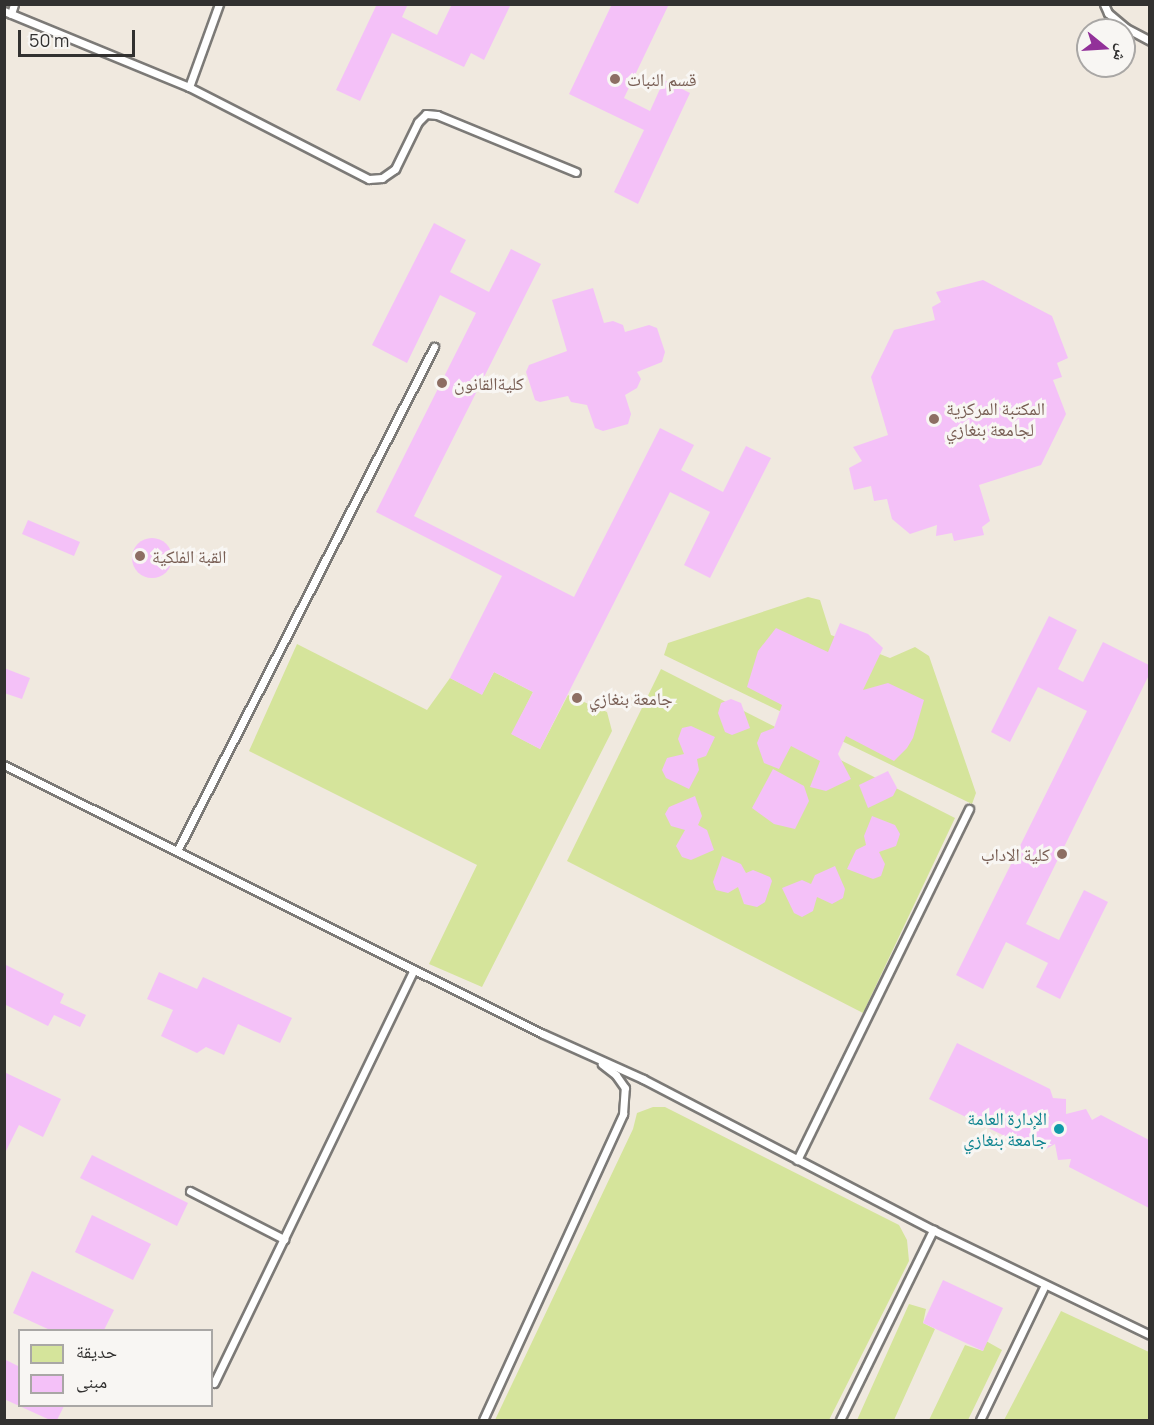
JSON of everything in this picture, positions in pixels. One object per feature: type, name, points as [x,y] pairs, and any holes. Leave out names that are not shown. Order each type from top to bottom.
[{"type":"lane","points":[[14,4],[8,12],[189,87],[369,179],[382,178],[395,169],[418,122],[426,114],[437,115],[576,172]]},
{"type":"lane","points":[[189,87],[219,4]]},
{"type":"lane","points":[[1104,4],[1108,13],[1126,28],[1149,41]]},
{"type":"lane","points":[[177,851],[434,348]]},
{"type":"lane","points":[[4,765],[414,970],[596,1059],[643,1079],[933,1230],[1149,1335]]},
{"type":"lane","points":[[798,1160],[969,808]]},
{"type":"lane","points":[[214,1383],[414,970]]},
{"type":"lane","points":[[483,1420],[623,1114],[625,1088],[616,1075],[596,1059]]},
{"type":"lane","points":[[190,1191],[284,1239]]},
{"type":"lane","points":[[840,1420],[933,1230]]},
{"type":"lane","points":[[980,1420],[1045,1285]]},
{"type":"shaded area","name":"جامعة بنغازي","points":[[5,5],[1149,5],[1149,1420],[5,1420]]},
{"type":"green space","points":[[808,597],[820,600],[831,635],[890,658],[915,647],[929,656],[976,793],[972,804],[664,655],[668,643]]},
{"type":"green space","points":[[297,644],[427,710],[450,678],[482,694],[494,672],[533,692],[512,734],[540,749],[568,695],[607,712],[612,731],[482,987],[429,964],[477,865],[249,751]]},
{"type":"green space","points":[[661,669],[955,818],[863,1013],[567,861]]},
{"type":"green space","points":[[653,1107],[665,1107],[899,1225],[907,1240],[909,1261],[829,1420],[495,1420],[633,1129],[637,1113]]},
{"type":"green space","points":[[909,1304],[926,1309],[923,1323],[935,1329],[894,1420],[857,1420]]},
{"type":"green space","points":[[1061,1311],[1149,1352],[1149,1420],[1004,1420]]},
{"type":"green space","points":[[986,1341],[1002,1350],[968,1420],[929,1420],[965,1345],[983,1351]]},
{"type":"building","points":[[377,4],[408,4],[402,17],[437,35],[452,4],[511,4],[484,60],[471,53],[464,67],[392,33],[360,101],[336,90]]},
{"type":"building","points":[[612,4],[669,4],[624,98],[650,111],[664,80],[690,93],[638,204],[614,192],[644,130],[569,94]]},
{"type":"building","points":[[434,223],[466,240],[450,272],[489,292],[511,249],[541,264],[414,516],[574,597],[660,428],[694,445],[681,470],[723,492],[746,446],[771,458],[710,578],[684,565],[710,512],[670,492],[540,749],[511,734],[533,692],[494,672],[482,695],[450,678],[502,576],[376,512],[476,313],[440,295],[407,363],[372,345]]},
{"type":"building","points":[[983,280],[1052,316],[1068,358],[1057,363],[1062,377],[1053,380],[1066,414],[1041,465],[979,485],[990,521],[982,527],[984,535],[954,541],[952,533],[936,536],[937,525],[910,534],[892,519],[887,499],[874,501],[871,486],[854,490],[849,468],[862,461],[853,447],[888,435],[871,377],[894,330],[935,320],[932,307],[941,302],[936,292]]},
{"type":"building","points":[[593,288],[604,323],[613,321],[623,325],[625,332],[649,325],[657,328],[665,352],[662,362],[637,372],[641,379],[637,388],[625,395],[631,414],[628,424],[603,431],[595,428],[587,405],[571,402],[568,396],[540,402],[535,400],[526,372],[529,365],[567,351],[552,300]]},
{"type":"building","points":[[28,520],[80,542],[74,556],[22,534]]},
{"type":"building","points":[[152,538],[160,539],[166,544],[171,550],[171,566],[166,572],[160,577],[152,578],[144,577],[138,572],[133,566],[132,558],[133,550],[138,544],[144,539]]},
{"type":"building","points":[[1049,616],[1077,630],[1058,669],[1083,682],[1103,642],[1149,665],[1149,675],[1026,924],[1059,940],[1084,890],[1108,902],[1060,999],[1036,987],[1048,963],[1006,942],[983,989],[956,975],[1087,711],[1038,687],[1010,742],[991,732]]},
{"type":"building","points":[[840,623],[868,634],[883,648],[863,690],[888,683],[924,700],[913,738],[894,761],[846,736],[838,754],[851,779],[826,791],[810,787],[820,761],[791,746],[779,769],[764,763],[757,743],[761,733],[774,728],[782,705],[747,687],[758,651],[776,628],[828,652]]},
{"type":"building","points":[[4,668],[30,678],[22,699],[4,693]]},
{"type":"building","points":[[731,699],[741,703],[750,728],[732,735],[725,732],[718,713],[721,703]]},
{"type":"building","points":[[691,726],[715,737],[706,756],[697,759],[699,770],[689,789],[666,778],[662,770],[667,758],[684,754],[678,739],[682,728]]},
{"type":"building","points":[[773,769],[804,786],[809,801],[795,829],[774,824],[752,808]]},
{"type":"building","points":[[888,771],[897,788],[893,796],[868,808],[859,785]]},
{"type":"building","points":[[695,796],[702,816],[698,825],[707,830],[714,850],[691,860],[682,857],[676,846],[685,830],[671,826],[665,814],[669,807]]},
{"type":"building","points":[[872,816],[895,825],[900,834],[896,846],[879,852],[885,864],[881,876],[873,879],[847,869],[856,850],[866,845],[864,836]]},
{"type":"building","points":[[722,856],[741,864],[746,873],[753,870],[770,877],[772,881],[765,902],[757,907],[744,904],[738,887],[728,893],[716,890],[713,882]]},
{"type":"building","points":[[835,866],[845,889],[843,898],[832,904],[817,897],[813,911],[802,917],[794,913],[782,888],[802,880],[811,884],[815,875]]},
{"type":"building","points":[[4,964],[64,994],[60,1003],[86,1015],[80,1027],[54,1015],[48,1026],[4,1004]]},
{"type":"building","points":[[159,972],[197,989],[203,977],[292,1018],[280,1043],[238,1024],[224,1055],[206,1047],[197,1053],[161,1036],[173,1010],[147,999]]},
{"type":"building","name":"الإدارة العامة جامعة بنغازي","points":[[957,1043],[1050,1089],[1053,1098],[1066,1099],[1066,1114],[1086,1109],[1092,1120],[1101,1115],[1149,1140],[1149,1208],[1069,1167],[1071,1159],[1058,1160],[1055,1144],[1042,1151],[1028,1138],[1023,1145],[929,1099]]},
{"type":"building","points":[[4,1072],[61,1099],[43,1137],[19,1125],[4,1155]]},
{"type":"building","points":[[92,1155],[188,1203],[177,1226],[80,1178]]},
{"type":"building","points":[[92,1215],[151,1244],[133,1280],[75,1252]]},
{"type":"building","points":[[32,1271],[114,1310],[104,1329],[48,1329],[13,1313]]},
{"type":"building","points":[[943,1280],[1003,1308],[983,1351],[923,1323]]},
{"type":"building","points":[[4,1359],[18,1366],[18,1405],[4,1399]]},
{"type":"building","points":[[22,1407],[64,1407],[57,1420],[50,1420]]},
{"type":"place","name":"قسم النبات","points":[[615,79]]},
{"type":"place","name":"كليةالقانون","points":[[442,383]]},
{"type":"place","name":"المكتبة المركزية لجامعة بنغازي","points":[[934,419]]},
{"type":"place","name":"القبة الفلكية","points":[[140,556]]},
{"type":"place","name":"جامعة بنغازي","points":[[577,698]]},
{"type":"place","name":"كلية الاداب","points":[[1062,854]]},
{"type":"place","name":"الإدارة العامة جامعة بنغازي","points":[[1059,1129]]}]
